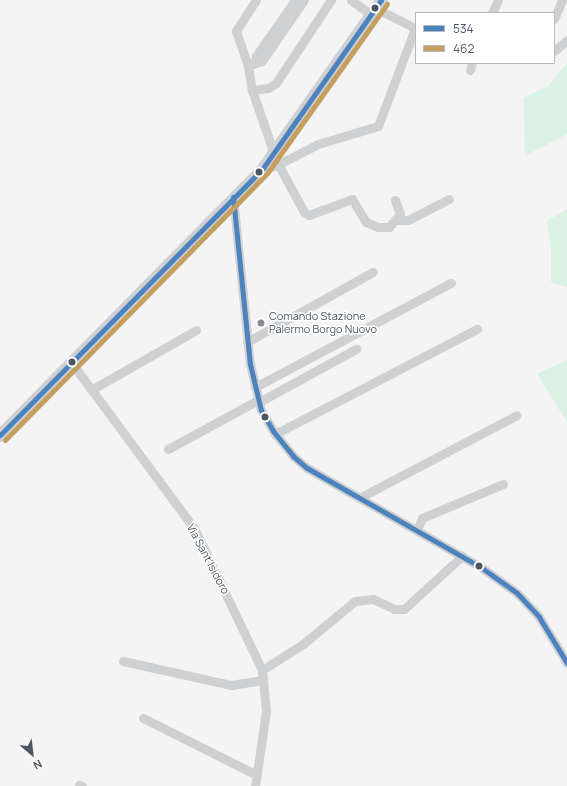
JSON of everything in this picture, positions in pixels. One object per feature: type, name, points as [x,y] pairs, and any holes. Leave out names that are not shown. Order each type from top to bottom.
[{"type":"street","points":[[256,0],[236,31],[252,64],[252,90],[276,159],[304,212],[309,214],[352,199],[361,215],[372,225],[389,227],[397,220],[401,210],[395,200]]},
{"type":"street","points":[[252,64],[295,0]]},
{"type":"street","points":[[252,64],[262,61],[304,0]]},
{"type":"street","points":[[252,90],[268,88],[276,83],[331,0]]},
{"type":"street","points":[[0,435],[263,168],[276,159],[318,144],[378,126],[415,28],[375,7],[352,0]]},
{"type":"street","points":[[492,12],[498,0]]},
{"type":"street","points":[[555,17],[562,0]]},
{"type":"street","points":[[276,159],[375,7]]},
{"type":"street","points":[[555,50],[567,40]]},
{"type":"street","points":[[233,197],[247,342],[258,401],[275,434],[293,456],[307,468],[462,556],[517,593],[539,617],[567,664]]},
{"type":"street","points":[[397,220],[408,220],[449,200]]},
{"type":"street","points":[[247,342],[373,272]]},
{"type":"street","points":[[255,387],[452,283]]},
{"type":"street","points":[[275,434],[477,329]]},
{"type":"street","points":[[91,390],[196,330]]},
{"type":"street","points":[[168,449],[356,349]]},
{"type":"street","name":"Via Sant'Isidoro","points":[[71,362],[194,528],[217,572],[262,670],[266,711],[255,786]]},
{"type":"street","points":[[359,498],[518,415]]},
{"type":"street","points":[[417,530],[422,518],[503,484]]},
{"type":"street","points":[[262,670],[303,644],[355,601],[373,598],[394,609],[404,609],[462,556]]},
{"type":"street","points":[[123,661],[231,685],[263,680]]},
{"type":"street","points":[[143,718],[257,775]]},
{"type":"green space","points":[[567,63],[567,134],[525,156],[524,98],[548,86]]},
{"type":"green space","points":[[567,209],[567,287],[551,282],[551,248],[547,221]]},
{"type":"green space","points":[[567,360],[567,422],[537,374]]},
{"type":"transit line","name":"534","points":[[0,435],[263,168],[381,0]]},
{"type":"transit line","name":"462","points":[[5,440],[268,172],[387,4]]},
{"type":"transit line","name":"534","points":[[233,197],[250,364],[261,410],[273,431],[293,456],[307,468],[482,568],[517,593],[539,617],[567,663]]},
{"type":"place","name":"Comando Stazione Palermo Borgo Nuovo","points":[[261,323]]}]
